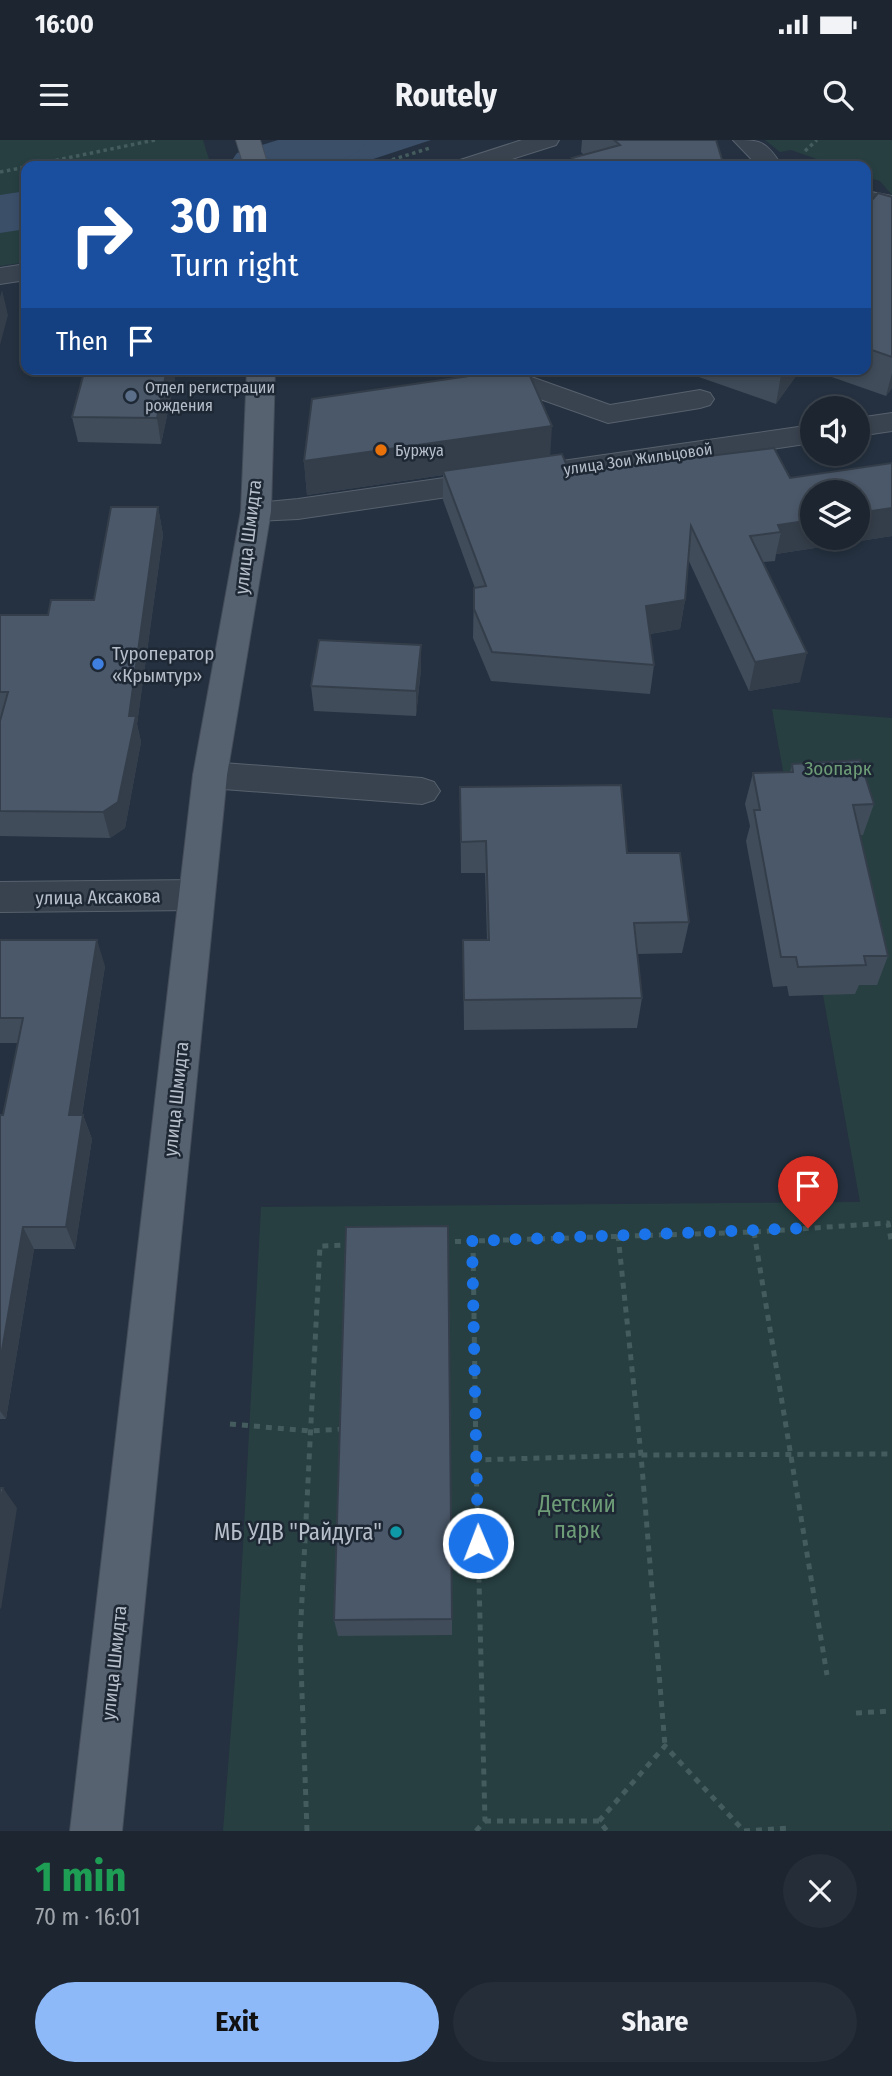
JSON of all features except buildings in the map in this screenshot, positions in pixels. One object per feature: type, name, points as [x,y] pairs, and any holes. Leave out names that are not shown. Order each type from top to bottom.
[{"type":"main road","points":[[248,140],[254,161]]},
{"type":"main road","name":"улица Шмидта","points":[[96,1831],[192,962],[196,895],[210,775],[256,511],[261,375]]},
{"type":"street","points":[[482,161],[547,140]]},
{"type":"street","points":[[745,140],[767,161]]},
{"type":"street","points":[[871,199],[892,204]]},
{"type":"street","points":[[0,276],[21,273]]},
{"type":"street","points":[[499,375],[608,414],[700,399]]},
{"type":"street","points":[[870,425],[892,422]]},
{"type":"street","name":"улица Зои Жильцовой","points":[[256,511],[298,509],[800,436]]},
{"type":"street","points":[[210,775],[422,791]]},
{"type":"street","name":"улица Аксакова","points":[[0,898],[196,895]]},
{"type":"path","points":[[52,161],[155,140]]},
{"type":"path","points":[[388,161],[431,148]]},
{"type":"path","points":[[0,172],[21,167]]},
{"type":"path","points":[[436,1242],[754,1231],[888,1223],[892,1245]]},
{"type":"path","points":[[754,1231],[793,1454],[827,1675]]},
{"type":"path","points":[[618,1235],[641,1455],[665,1746],[744,1831],[791,1828]]},
{"type":"path","points":[[472,1241],[485,1821],[476,1831]]},
{"type":"path","points":[[307,1831],[300,1638],[320,1246],[359,1245]]},
{"type":"path","points":[[230,1424],[310,1431],[344,1429]]},
{"type":"path","points":[[477,1460],[641,1455],[892,1454]]},
{"type":"path","points":[[856,1713],[892,1711]]},
{"type":"path","points":[[485,1821],[599,1821],[665,1746]]},
{"type":"path","points":[[599,1821],[607,1831]]},
{"type":"green space","points":[[0,140],[203,140],[209,161],[21,161],[21,263],[0,266]]},
{"type":"green space","points":[[765,140],[892,140],[892,195],[880,181],[871,178],[871,161],[823,161],[791,150],[780,152]]},
{"type":"green space","name":"Детский парк","points":[[772,709],[892,718],[892,1831],[223,1831],[238,1640],[261,1207],[860,1202]]},
{"type":"water","points":[[301,140],[431,140],[367,161],[307,161]]},
{"type":"waterway","points":[[274,161],[339,140]]},
{"type":"waterway","points":[[0,214],[21,211]]},
{"type":"place","name":"Отдел регистрации рождения","points":[[131,396]]},
{"type":"place","name":"Буржуа","points":[[381,450]]},
{"type":"place","name":"Туроператор «Крымтур»","points":[[98,664]]},
{"type":"place","name":"МБ УДВ \"Райдуга\"","points":[[396,1532]]},
{"type":"route","points":[[478,1543],[472,1241],[808,1228]]},
{"type":"park label","name":"Зоопарк","points":[[838,768]]}]
